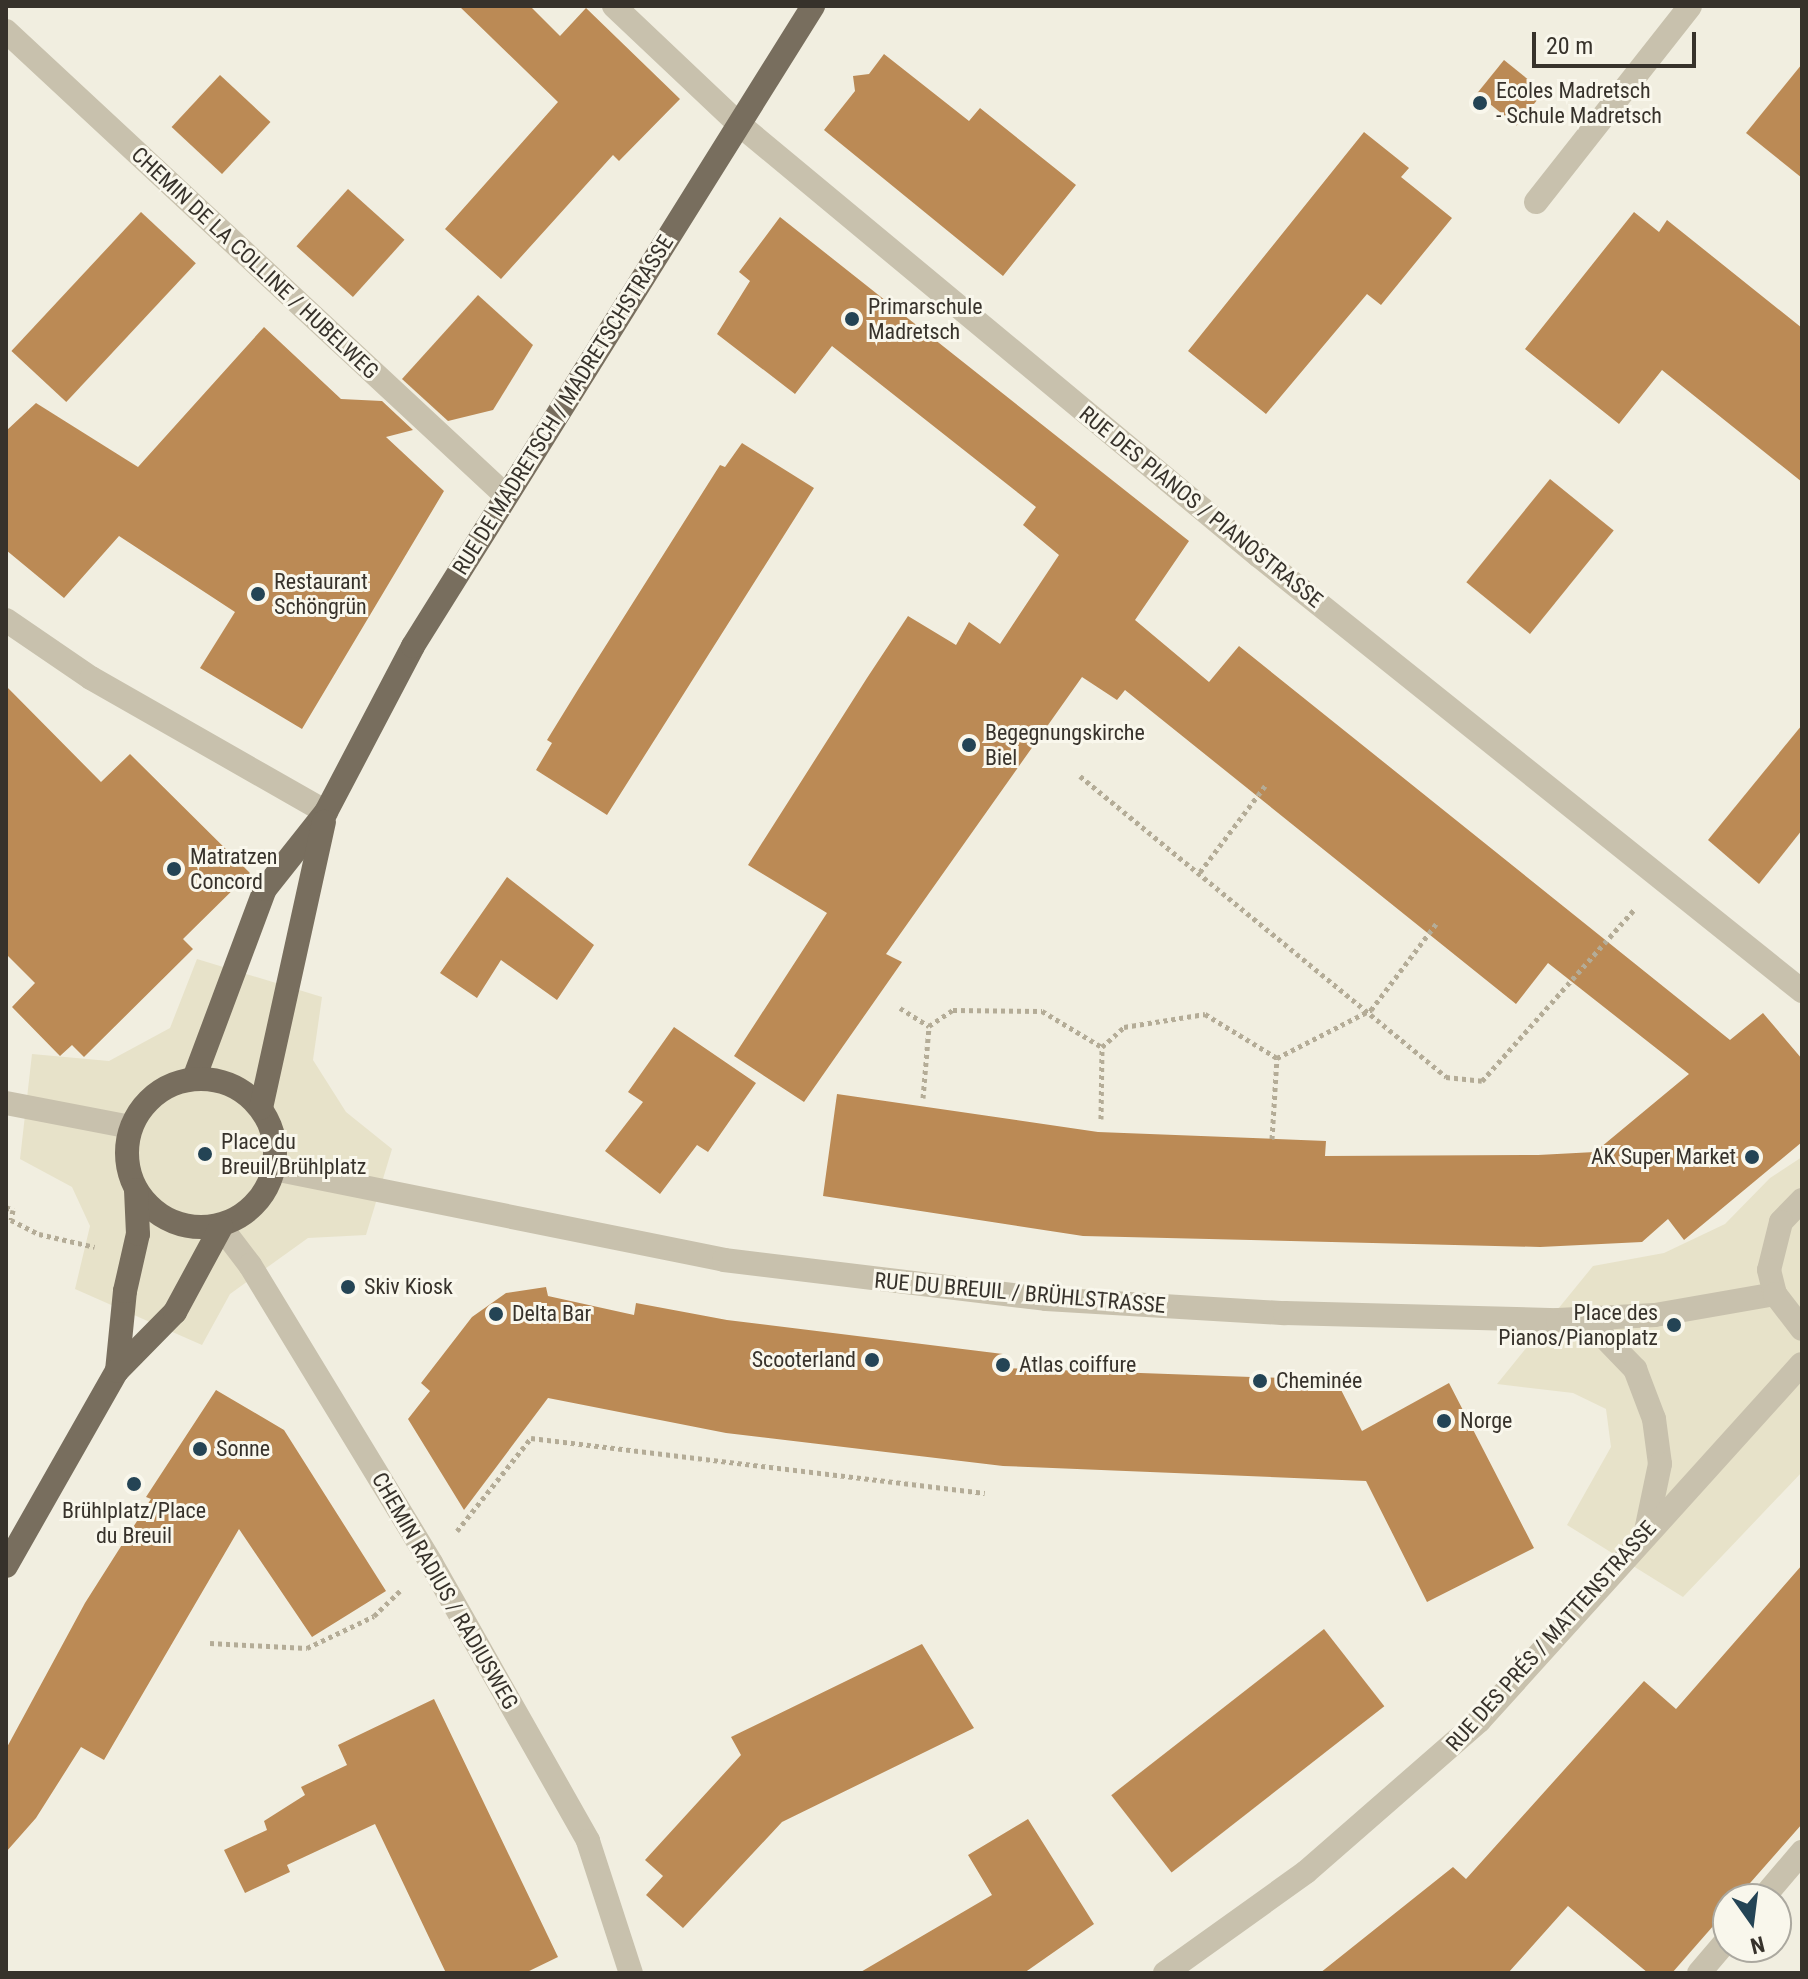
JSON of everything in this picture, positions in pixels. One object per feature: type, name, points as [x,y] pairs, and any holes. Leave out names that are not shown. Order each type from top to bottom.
[{"type":"main road","name":"RUE DE MADRETSCH / MADRETSCHSTRASSE","points":[[195,1076],[265,889],[326,812],[413,646],[504,494],[813,6]]},
{"type":"main road","name":"RUE DE MADRETSCH / MADRETSCHSTRASSE","points":[[261,1108],[326,812]]},
{"type":"main road","points":[[6,1566],[117,1371],[175,1312],[221,1227],[250,1207],[274,1169],[275,1141],[261,1108],[243,1090],[221,1079],[195,1076],[156,1097],[131,1127],[129,1163],[136,1190],[138,1234],[125,1291],[117,1371]]},
{"type":"main road","points":[[136,1190],[164,1218],[201,1228],[221,1227]]},
{"type":"street","name":"RUE DES PIANOS / PIANOSTRASSE","points":[[614,6],[740,125],[1259,556],[1802,991]]},
{"type":"street","points":[[1536,202],[1690,6]]},
{"type":"street","name":"CHEMIN DE LA COLLINE / HUBELWEG","points":[[6,31],[504,494]]},
{"type":"street","points":[[6,620],[91,678],[326,812]]},
{"type":"street","points":[[6,1103],[131,1127]]},
{"type":"street","name":"RUE DU BREUIL / BRÜHLSTRASSE","points":[[274,1169],[724,1260],[928,1288],[1285,1313],[1558,1320],[1655,1315],[1775,1294]]},
{"type":"street","points":[[1802,1200],[1781,1222],[1771,1245],[1775,1294],[1802,1329]]},
{"type":"street","name":"CHEMIN RADIUS / RADIUSWEG","points":[[221,1227],[250,1265],[431,1563],[588,1841],[631,1973]]},
{"type":"street","points":[[1558,1320],[1604,1337],[1635,1369],[1654,1419],[1660,1464],[1646,1532]]},
{"type":"street","name":"RUE DES PRÉS / MATTENSTRASSE","points":[[1165,1973],[1306,1872],[1436,1762],[1479,1721],[1646,1532],[1802,1364]]},
{"type":"street","points":[[1776,1883],[1802,1852]]},
{"type":"street","points":[[1699,1973],[1712,1958]]},
{"type":"path","points":[[1080,776],[1371,1010],[1446,1077],[1482,1081],[1641,902]]},
{"type":"path","points":[[1200,872],[1265,786]]},
{"type":"path","points":[[1277,1058],[1371,1010],[1436,924]]},
{"type":"path","points":[[900,1008],[929,1026]]},
{"type":"path","points":[[929,1026],[953,1010],[1042,1011],[1102,1047]]},
{"type":"path","points":[[1101,1119],[1102,1047],[1124,1027],[1205,1014],[1277,1058]]},
{"type":"path","points":[[923,1098],[929,1026]]},
{"type":"path","points":[[1272,1139],[1277,1058]]},
{"type":"path","points":[[6,1207],[13,1210],[11,1220],[39,1234],[106,1250]]},
{"type":"path","points":[[210,1643],[307,1648],[374,1616],[431,1563],[531,1438],[985,1493]]},
{"type":"shaded area","name":"Place du Breuil/Brühlplatz","points":[[197,959],[322,997],[313,1060],[346,1112],[392,1149],[366,1235],[308,1238],[230,1294],[202,1345],[75,1289],[90,1226],[72,1187],[20,1159],[32,1054],[109,1061],[170,1028]]},
{"type":"shaded area","name":"Place des Pianos/Pianoplatz","points":[[1802,1157],[1802,1472],[1683,1597],[1567,1525],[1611,1447],[1606,1409],[1573,1393],[1497,1384],[1593,1266],[1664,1253],[1725,1224],[1770,1178]]},
{"type":"building","points":[[459,6],[530,6],[560,36],[586,8],[680,99],[619,161],[613,155],[501,279],[445,229],[558,102]]},
{"type":"building","points":[[884,54],[969,121],[980,108],[1076,185],[1003,276],[824,130],[855,91],[853,76],[869,74]]},
{"type":"building","points":[[1504,60],[1544,92],[1517,126],[1477,93]]},
{"type":"building","points":[[1802,64],[1802,178],[1746,133]]},
{"type":"building","points":[[220,75],[270,122],[222,174],[172,127]]},
{"type":"building","points":[[1364,132],[1409,168],[1401,177],[1452,218],[1381,305],[1367,294],[1266,414],[1188,351]]},
{"type":"building","points":[[348,189],[404,240],[353,297],[296,246]]},
{"type":"building","points":[[141,212],[196,263],[66,402],[11,351]]},
{"type":"building","points":[[1634,212],[1659,232],[1667,220],[1802,328],[1802,482],[1662,370],[1619,424],[1525,349]]},
{"type":"building","points":[[780,217],[1189,541],[1135,620],[1209,682],[1239,646],[1730,1040],[1763,1013],[1802,1059],[1802,1142],[1684,1240],[1668,1219],[1642,1242],[1540,1247],[1083,1236],[823,1196],[837,1094],[1098,1132],[1326,1141],[1325,1156],[1538,1155],[1595,1152],[1689,1074],[1548,963],[1516,1004],[1125,690],[1117,700],[1082,677],[886,954],[902,962],[804,1102],[734,1056],[827,913],[748,865],[867,678],[908,616],[956,645],[969,622],[1000,644],[1059,555],[1023,525],[1036,507],[832,346],[795,394],[717,334],[750,281],[739,272]]},
{"type":"building","points":[[478,295],[533,345],[493,410],[448,421],[402,379]]},
{"type":"building","points":[[264,327],[341,399],[382,401],[413,430],[386,437],[444,491],[302,729],[200,668],[235,612],[119,536],[64,598],[6,550],[6,431],[36,403],[138,467]]},
{"type":"building","points":[[742,443],[814,488],[607,815],[536,770],[552,743],[547,740],[579,688],[720,465],[725,467]]},
{"type":"building","points":[[1550,479],[1614,531],[1530,634],[1466,582]]},
{"type":"building","points":[[6,686],[101,782],[130,754],[250,873],[183,939],[193,949],[84,1057],[72,1045],[60,1056],[12,1007],[35,983],[6,954]]},
{"type":"building","points":[[1802,725],[1802,830],[1759,884],[1708,840]]},
{"type":"building","points":[[507,877],[594,945],[557,1000],[501,960],[477,998],[440,973]]},
{"type":"building","points":[[674,1027],[756,1083],[708,1152],[697,1145],[660,1194],[605,1151],[643,1102],[628,1092]]},
{"type":"building","points":[[546,1287],[548,1296],[634,1315],[636,1303],[727,1320],[1003,1354],[1003,1368],[1336,1380],[1362,1431],[1449,1383],[1534,1548],[1427,1602],[1366,1481],[1003,1466],[726,1433],[548,1398],[464,1510],[408,1419],[430,1391],[421,1383],[472,1317],[506,1293]]},
{"type":"building","points":[[216,1390],[284,1430],[386,1591],[312,1637],[239,1529],[104,1760],[81,1747],[36,1818],[6,1852],[6,1749],[85,1603],[151,1499],[146,1497]]},
{"type":"building","points":[[1802,1565],[1802,1824],[1750,1883],[1712,1883],[1712,1927],[1672,1973],[1648,1973],[1568,1906],[1508,1973],[1320,1973],[1453,1867],[1466,1879],[1644,1681],[1676,1709]]},
{"type":"building","points":[[1324,1629],[1384,1706],[1172,1872],[1111,1795]]},
{"type":"building","points":[[922,1644],[974,1728],[782,1822],[683,1928],[646,1895],[663,1876],[645,1860],[741,1755],[731,1737]]},
{"type":"building","points":[[434,1699],[558,1957],[525,1973],[446,1973],[375,1824],[287,1865],[290,1872],[245,1893],[224,1850],[267,1830],[264,1821],[305,1795],[301,1787],[347,1765],[338,1745]]},
{"type":"building","points":[[1028,1819],[1094,1924],[1024,1973],[859,1973],[992,1895],[968,1855]]},
{"type":"place","name":"Ecoles Madretsch - Schule Madretsch","points":[[1480,103]]},
{"type":"place","name":"Primarschule Madretsch","points":[[852,319]]},
{"type":"place","name":"Restaurant Schöngrün","points":[[258,594]]},
{"type":"place","name":"Begegnungskirche Biel","points":[[969,745]]},
{"type":"place","name":"Matratzen Concord","points":[[174,869]]},
{"type":"place","name":"Place du Breuil/Brühlplatz","points":[[205,1154]]},
{"type":"place","name":"AK Super Market","points":[[1752,1157]]},
{"type":"place","name":"Skiv Kiosk","points":[[348,1287]]},
{"type":"place","name":"Delta Bar","points":[[496,1314]]},
{"type":"place","name":"Place des Pianos/Pianoplatz","points":[[1674,1325]]},
{"type":"place","name":"Scooterland","points":[[872,1360]]},
{"type":"place","name":"Atlas coiffure","points":[[1003,1365]]},
{"type":"place","name":"Cheminée","points":[[1260,1381]]},
{"type":"place","name":"Norge","points":[[1444,1421]]},
{"type":"place","name":"Sonne","points":[[200,1449]]},
{"type":"place","name":"Brühlplatz/Place du Breuil","points":[[134,1484]]}]
